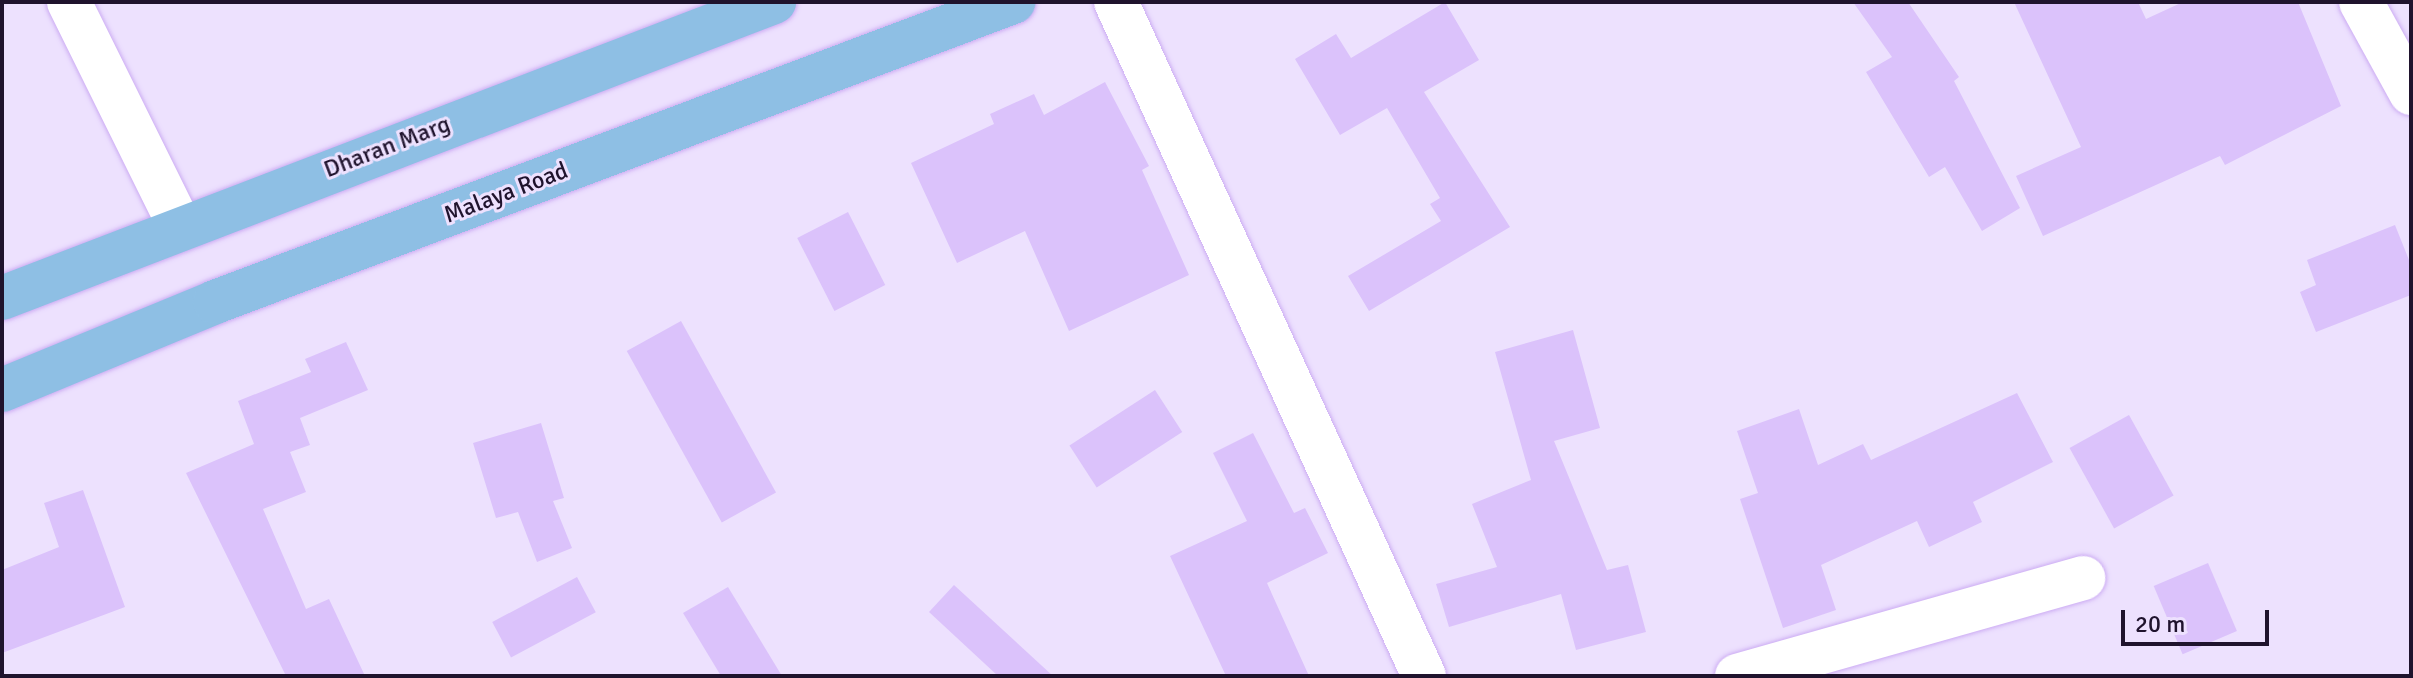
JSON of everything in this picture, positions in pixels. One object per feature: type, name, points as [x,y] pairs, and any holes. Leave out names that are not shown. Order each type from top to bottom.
[{"type":"main road","name":"Dharan Marg","points":[[2,298],[179,225],[774,2]]},
{"type":"main road","name":"Malaya Road","points":[[2,390],[929,17],[1013,2]]},
{"type":"street","points":[[69,2],[179,225]]},
{"type":"street","points":[[1116,2],[1424,676]]},
{"type":"street","points":[[2361,2],[2411,93]]},
{"type":"street","points":[[1737,676],[2083,578]]},
{"type":"building","points":[[1445,2],[1479,60],[1424,92],[1510,227],[1369,311],[1348,276],[1441,221],[1430,204],[1440,198],[1387,108],[1340,135],[1295,59],[1336,34],[1351,58]]},
{"type":"building","points":[[1853,2],[1908,2],[1959,77],[1954,81],[2020,208],[1982,231],[1945,167],[1929,177],[1866,72],[1892,57]]},
{"type":"building","points":[[2014,2],[2138,2],[2146,19],[2183,2],[2298,2],[2341,106],[2225,165],[2220,156],[2043,236],[2016,176],[2081,147]]},
{"type":"building","points":[[1105,82],[1149,166],[1142,170],[1189,275],[1069,331],[1025,231],[957,263],[911,163],[994,124],[990,114],[1034,94],[1044,115]]},
{"type":"building","points":[[848,212],[885,285],[834,311],[797,238]]},
{"type":"building","points":[[2395,225],[2411,265],[2411,295],[2316,332],[2300,292],[2316,285],[2307,260]]},
{"type":"building","points":[[681,321],[776,492],[722,522],[627,351]]},
{"type":"building","points":[[1573,330],[1600,428],[1554,441],[1607,570],[1628,565],[1646,632],[1576,650],[1561,594],[1449,627],[1436,584],[1497,567],[1472,504],[1531,480],[1495,352]]},
{"type":"building","points":[[346,342],[368,390],[300,418],[310,445],[290,452],[306,492],[263,509],[306,609],[329,599],[365,676],[286,676],[186,473],[254,444],[238,401],[311,372],[305,359]]},
{"type":"building","points":[[1155,390],[1182,432],[1097,487],[1069,446]]},
{"type":"building","points":[[2017,393],[2053,462],[1973,502],[1982,522],[1929,547],[1917,521],[1821,565],[1836,610],[1783,628],[1740,499],[1758,493],[1737,431],[1799,409],[1818,465],[1863,444],[1871,460]]},
{"type":"building","points":[[2129,415],[2174,495],[2114,528],[2070,448]]},
{"type":"building","points":[[541,423],[564,498],[553,501],[572,548],[537,562],[518,512],[496,518],[473,443]]},
{"type":"building","points":[[1253,433],[1294,513],[1305,508],[1328,553],[1267,583],[1309,676],[1226,676],[1170,556],[1247,521],[1213,453]]},
{"type":"building","points":[[83,490],[125,607],[2,653],[2,570],[59,547],[44,503]]},
{"type":"building","points":[[2208,563],[2237,631],[2183,654],[2154,586]]},
{"type":"building","points":[[577,577],[596,612],[511,657],[492,622]]},
{"type":"building","points":[[954,585],[1053,676],[998,676],[929,612]]},
{"type":"building","points":[[728,587],[782,676],[721,676],[683,613]]}]
